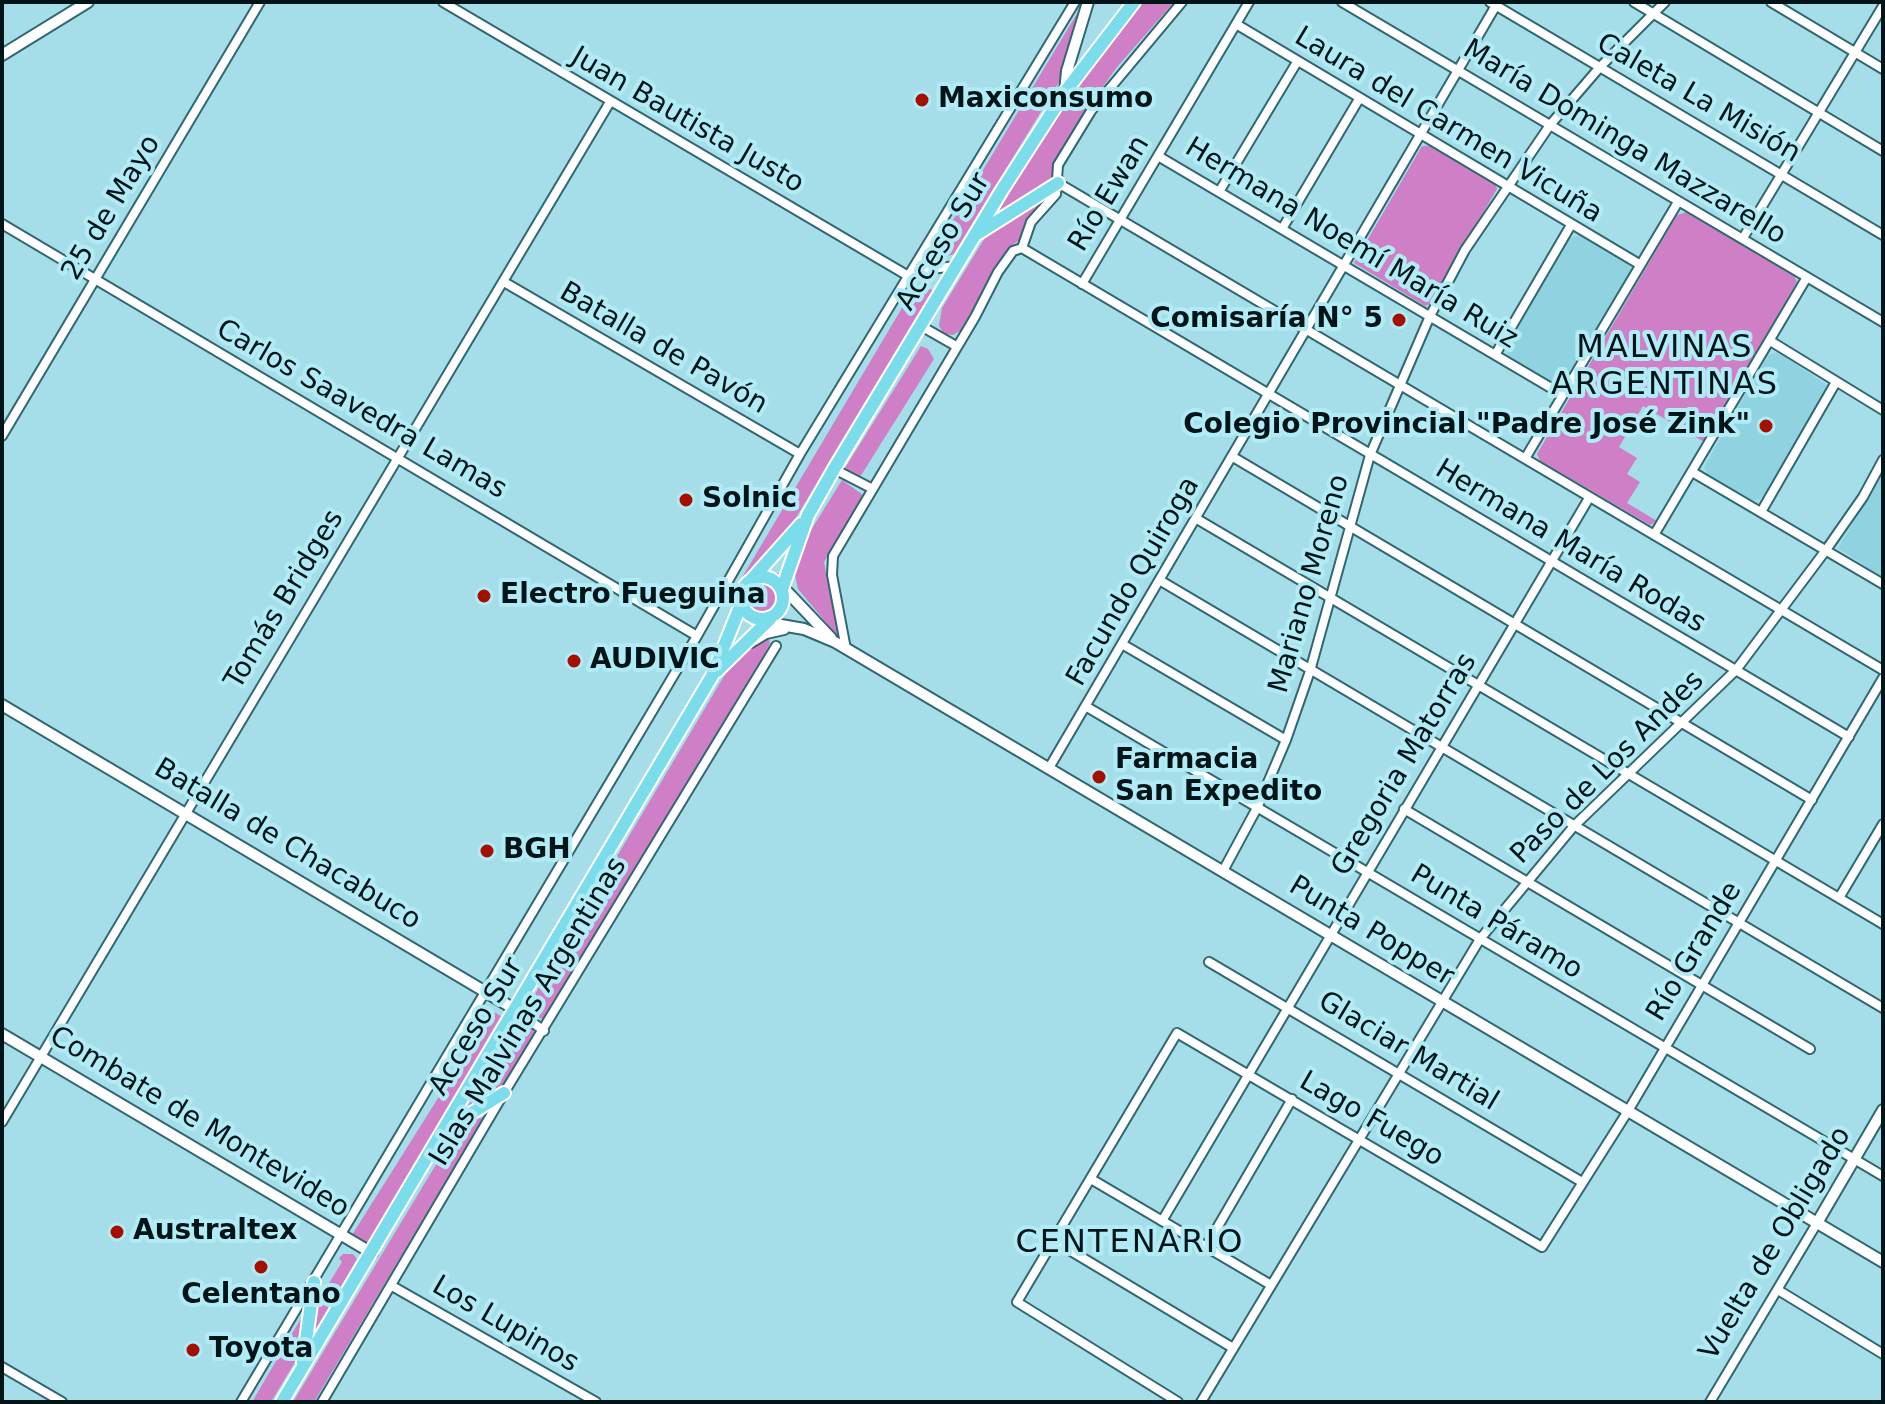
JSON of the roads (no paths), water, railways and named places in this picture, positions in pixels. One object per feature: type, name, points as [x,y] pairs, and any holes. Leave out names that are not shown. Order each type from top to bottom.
[{"type":"main road","name":"Acceso Sur","points":[[781,585],[808,515],[974,236],[1065,92],[1134,2]]},
{"type":"main road","points":[[974,236],[1058,183]]},
{"type":"main road","name":"Acceso Sur","points":[[750,581],[808,515]]},
{"type":"main road","points":[[764,576],[781,585],[781,602],[765,621],[748,617],[742,602],[750,581],[764,576]]},
{"type":"main road","name":"Acceso Sur","points":[[282,1402],[712,676],[742,602]]},
{"type":"main road","name":"Acceso Sur","points":[[712,676],[765,621]]},
{"type":"main road","points":[[443,1130],[504,1093]]},
{"type":"main road","points":[[302,1369],[314,1282]]},
{"type":"street","points":[[2,55],[88,2]]},
{"type":"street","name":"25 de Mayo","points":[[2,436],[260,2]]},
{"type":"street","name":"Juan Bautista Justo","points":[[443,2],[610,102],[912,274]]},
{"type":"street","name":"Islas Malvinas Argentinas","points":[[241,1402],[697,636],[800,454],[1075,2]]},
{"type":"street","points":[[1065,92],[1067,71],[1088,2]]},
{"type":"street","points":[[846,649],[831,565],[871,488],[1007,257],[1022,248],[1031,222],[1050,204],[1058,183],[1058,165],[1091,111],[1182,2]]},
{"type":"street","name":"Río Ewan","points":[[1082,284],[1249,2]]},
{"type":"street","name":"María Dominga Mazzarello","points":[[1342,2],[1883,322]]},
{"type":"street","points":[[1634,2],[1883,151]]},
{"type":"street","name":"Mariano Moreno","points":[[1223,871],[1258,806],[1286,740],[1332,598],[1370,455],[1430,316],[1465,250],[1550,125],[1600,67],[1665,2]]},
{"type":"street","points":[[1771,2],[1883,69]]},
{"type":"street","name":"Facundo Quiroga","points":[[1049,768],[1422,136],[1495,3]]},
{"type":"street","name":"Caleta La Misión","points":[[1495,3],[1883,235]]},
{"type":"street","points":[[1743,238],[1818,112],[1857,54],[1883,6]]},
{"type":"street","name":"Laura del Carmen Vicuña","points":[[1236,24],[1639,264]]},
{"type":"street","points":[[1219,192],[1297,62]]},
{"type":"street","points":[[1282,229],[1359,99]]},
{"type":"street","name":"Tomás Bridges","points":[[2,1122],[397,454],[504,282],[610,102]]},
{"type":"street","name":"Hermana Noemí María Ruiz","points":[[1158,156],[1563,395]]},
{"type":"street","points":[[1058,183],[1883,670]]},
{"type":"street","points":[[1526,457],[1678,202]]},
{"type":"street","name":"Carlos Saavedra Lamas","points":[[2,224],[397,454],[697,636]]},
{"type":"street","points":[[1495,355],[1571,225]]},
{"type":"street","name":"Hermana María Rodas","points":[[1022,248],[1849,737]]},
{"type":"street","points":[[912,274],[957,266]]},
{"type":"street","points":[[1654,535],[1772,342],[1807,277]]},
{"type":"street","name":"Batalla de Pavón","points":[[504,282],[800,454]]},
{"type":"street","points":[[921,326],[956,346]]},
{"type":"street","points":[[1772,342],[1883,410]]},
{"type":"street","points":[[1761,512],[1836,382]]},
{"type":"street","points":[[1233,457],[1812,800]]},
{"type":"street","name":"Paso de Los Andes","points":[[1201,1402],[1397,1071],[1480,939],[1574,826],[1685,723],[1736,670],[1782,613],[1883,460]]},
{"type":"street","points":[[834,469],[871,488]]},
{"type":"street","points":[[1694,473],[1883,584]]},
{"type":"street","name":"Gregoria Matorras","points":[[1162,1221],[1589,498]]},
{"type":"street","points":[[1197,519],[1883,924]]},
{"type":"street","points":[[1161,581],[1440,749],[1883,1008]]},
{"type":"street","name":"Punta Popper","points":[[781,585],[835,642]]},
{"type":"street","name":"Punta Popper","points":[[765,621],[804,629],[835,642],[1883,1262]]},
{"type":"street","points":[[733,654],[766,633],[804,629]]},
{"type":"street","points":[[1122,644],[1286,740]]},
{"type":"street","name":"Islas Malvinas Argentinas","points":[[322,1402],[504,1093],[776,646]]},
{"type":"street","name":"Río Grande","points":[[1542,1247],[1628,1111],[1883,678]]},
{"type":"street","name":"Batalla de Chacabuco","points":[[2,705],[485,991],[544,1031]]},
{"type":"street","name":"Punta Páramo","points":[[1087,707],[1883,1176]]},
{"type":"street","points":[[1404,809],[1810,1049]]},
{"type":"street","points":[[1839,898],[1883,824]]},
{"type":"street","name":"Glaciar Martial","points":[[1209,962],[1582,1182]]},
{"type":"street","name":"Lago Fuego","points":[[1091,1179],[1177,1033],[1542,1247]]},
{"type":"street","name":"Combate de Montevideo","points":[[2,1034],[372,1253]]},
{"type":"street","points":[[1206,1247],[1292,1099]]},
{"type":"street","name":"Vuelta de Obligado","points":[[1710,1402],[1883,1110]]},
{"type":"street","points":[[1178,1402],[1017,1302],[1056,1242],[1091,1179],[1271,1285]]},
{"type":"street","points":[[1056,1242],[1233,1348]]},
{"type":"street","name":"Los Lupinos","points":[[392,1286],[596,1402]]},
{"type":"street","points":[[1778,1290],[1883,1354]]},
{"type":"street","points":[[2,1367],[62,1402]]},
{"type":"place","name":"Maxiconsumo","points":[[922,100]]},
{"type":"place","name":"Comisaría N° 5","points":[[1399,320]]},
{"type":"place","name":"Colegio Provincial \"Padre José Zink\"","points":[[1766,426]]},
{"type":"place","name":"Solnic","points":[[686,500]]},
{"type":"place","name":"Electro Fueguina","points":[[484,596]]},
{"type":"place","name":"AUDIVIC","points":[[574,661]]},
{"type":"place","name":"Farmacia San Expedito","points":[[1099,777]]},
{"type":"place","name":"BGH","points":[[487,851]]},
{"type":"place","name":"Australtex","points":[[117,1232]]},
{"type":"place","name":"Celentano","points":[[261,1267]]},
{"type":"place","name":"Toyota","points":[[193,1350]]},
{"type":"district","name":"MALVINAS ARGENTINAS","points":[[1665,368]]},
{"type":"district","name":"CENTENARIO","points":[[1130,1244]]}]
